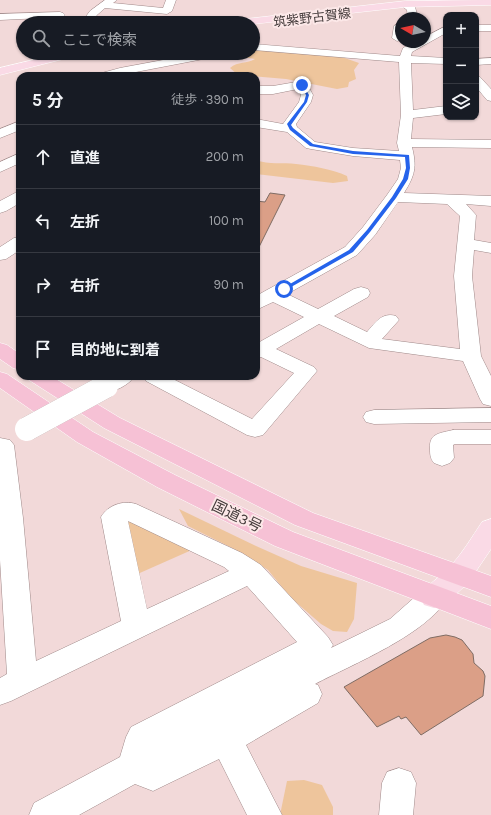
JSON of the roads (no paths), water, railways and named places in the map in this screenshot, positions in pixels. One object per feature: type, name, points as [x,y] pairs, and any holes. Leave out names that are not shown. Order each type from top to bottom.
[{"type":"highway","points":[[0,349],[16,361]]},
{"type":"highway","name":"国道3号","points":[[0,378],[85,437],[166,481],[284,539],[491,618]]},
{"type":"highway","name":"国道3号","points":[[42,380],[112,423],[304,519],[491,587]]},
{"type":"main road","name":"筑紫野古賀線","points":[[260,23],[407,6],[491,3]]},
{"type":"main road","name":"筑紫野古賀線","points":[[260,20],[405,4],[491,3]]},
{"type":"main road","points":[[0,68],[31,60]]},
{"type":"main road","points":[[0,72],[47,60]]},
{"type":"main road","points":[[434,597],[458,576],[472,558],[491,528]]},
{"type":"street","points":[[91,16],[112,0]]},
{"type":"street","points":[[103,6],[167,11],[170,0]]},
{"type":"street","points":[[60,16],[62,4]]},
{"type":"street","points":[[407,6],[412,9],[412,12]]},
{"type":"street","points":[[0,17],[16,18]]},
{"type":"street","points":[[432,27],[443,28]]},
{"type":"street","points":[[479,28],[491,28]]},
{"type":"street","points":[[431,37],[443,30]]},
{"type":"street","points":[[324,52],[338,42]]},
{"type":"street","points":[[260,47],[324,52],[375,53],[405,60],[443,61]]},
{"type":"street","points":[[260,302],[351,251],[369,231],[394,197],[405,179],[408,168],[406,149],[407,115],[405,60],[407,50],[411,48]]},
{"type":"street","points":[[153,60],[162,64]]},
{"type":"street","points":[[116,72],[183,60]]},
{"type":"street","points":[[479,62],[491,61]]},
{"type":"street","points":[[260,90],[273,90],[300,81],[307,95],[305,102],[289,124],[291,129]]},
{"type":"street","points":[[478,84],[488,103]]},
{"type":"street","points":[[407,115],[443,110]]},
{"type":"street","points":[[0,128],[16,122]]},
{"type":"street","points":[[260,124],[291,129],[311,145],[353,152],[491,144]]},
{"type":"street","points":[[0,134],[16,126]]},
{"type":"street","points":[[0,168],[16,159]]},
{"type":"street","points":[[394,197],[491,201]]},
{"type":"street","points":[[0,208],[16,198]]},
{"type":"street","points":[[451,199],[468,215],[463,276],[472,356],[491,399]]},
{"type":"street","points":[[0,254],[16,244]]},
{"type":"street","points":[[466,244],[491,248]]},
{"type":"street","points":[[260,350],[361,293]]},
{"type":"street","points":[[274,295],[376,344],[472,356]]},
{"type":"street","points":[[369,341],[389,320]]},
{"type":"street","points":[[159,380],[254,430],[307,371],[260,352]]},
{"type":"street","points":[[115,381],[27,429],[1,445],[10,518],[12,686],[250,572]]},
{"type":"street","points":[[374,416],[491,415]]},
{"type":"street","points":[[442,458],[442,442],[453,437],[491,437]]},
{"type":"street","points":[[134,768],[142,737],[318,645],[250,572],[233,560],[127,510],[114,517],[136,626]]},
{"type":"street","points":[[46,815],[281,686],[400,627],[434,597]]},
{"type":"street","points":[[134,768],[153,776],[226,740],[307,694]]},
{"type":"street","points":[[226,740],[265,815]]}]
